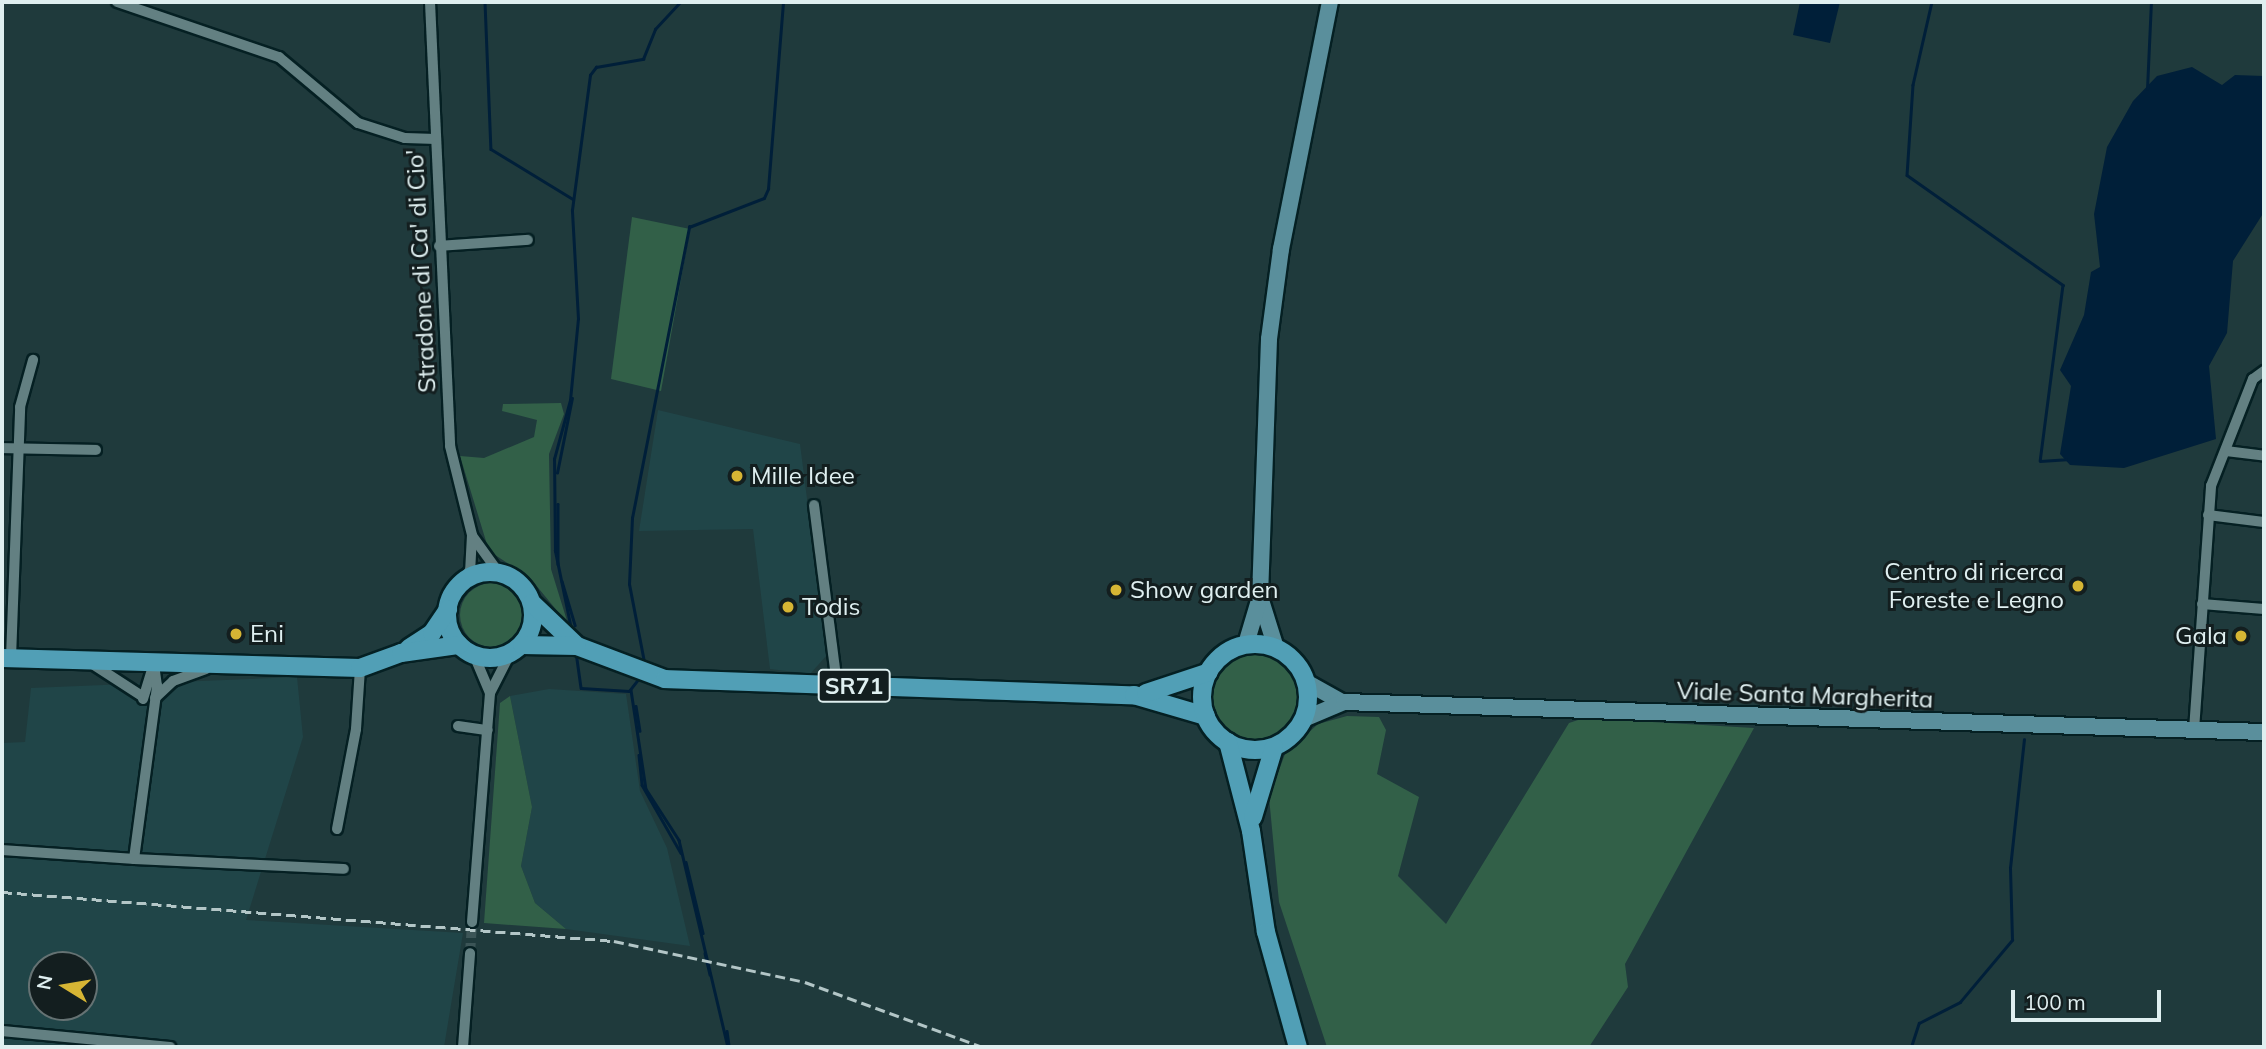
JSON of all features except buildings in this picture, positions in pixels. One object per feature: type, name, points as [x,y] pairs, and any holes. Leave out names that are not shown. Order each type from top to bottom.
[{"type":"main road","points":[[1251,831],[1259,781],[1274,747],[1304,719],[1306,682],[1295,661],[1276,648],[1245,644],[1260,597],[1269,339],[1280,249],[1330,2]]},
{"type":"main road","points":[[461,584],[499,573]]},
{"type":"main road","name":"SR71","points":[[499,573],[519,584],[532,604],[576,646]]},
{"type":"main road","name":"SR71","points":[[6,658],[360,668],[401,653],[432,633],[461,584]]},
{"type":"main road","points":[[1260,597],[1276,648]]},
{"type":"main road","points":[[516,649],[532,604]]},
{"type":"main road","points":[[448,609],[466,650]]},
{"type":"main road","name":"SR71","points":[[1134,695],[1209,671],[1224,654],[1245,644]]},
{"type":"main road","name":"SR71","points":[[401,653],[576,646],[666,679],[1134,695],[1206,716]]},
{"type":"main road","points":[[1209,671],[1206,716],[1228,742],[1251,831],[1266,932],[1298,1047]]},
{"type":"main road","name":"Viale Santa Margherita","points":[[1306,682],[1344,702]]},
{"type":"main road","name":"Viale Santa Margherita","points":[[1304,719],[1344,702],[2264,732]]},
{"type":"main road","points":[[1228,742],[1251,750],[1274,747]]},
{"type":"street","points":[[117,2],[279,57],[358,123],[405,138],[436,139]]},
{"type":"street","name":"Stradone di Ca' di Cio'","points":[[430,2],[444,408],[472,535]]},
{"type":"street","points":[[439,246],[528,240]]},
{"type":"street","points":[[6,658],[14,560],[20,399],[33,360]]},
{"type":"street","points":[[2194,730],[2212,481],[2253,379],[2264,371]]},
{"type":"street","points":[[2,447],[96,450]]},
{"type":"street","points":[[2226,451],[2264,456]]},
{"type":"street","points":[[814,505],[837,685]]},
{"type":"street","points":[[2208,514],[2264,522]]},
{"type":"street","points":[[472,535],[499,573]]},
{"type":"street","points":[[461,584],[470,570],[472,535]]},
{"type":"street","points":[[2,559],[14,560]]},
{"type":"street","points":[[2202,604],[2264,609]]},
{"type":"street","points":[[472,922],[490,693],[516,649]]},
{"type":"street","points":[[466,650],[490,693]]},
{"type":"street","points":[[85,661],[148,699]]},
{"type":"street","points":[[134,859],[153,664]]},
{"type":"street","points":[[148,699],[180,677],[225,665]]},
{"type":"street","points":[[337,828],[356,729],[360,668]]},
{"type":"street","points":[[458,726],[488,730]]},
{"type":"street","points":[[2,850],[344,869]]},
{"type":"street","points":[[463,1047],[470,953]]},
{"type":"street","points":[[2,1031],[98,1044],[170,1047]]},
{"type":"shaded area","points":[[1800,2],[1840,2],[1830,43],[1793,35]]},
{"type":"shaded area","points":[[2192,67],[2222,85],[2235,75],[2264,76],[2264,212],[2233,261],[2227,333],[2209,366],[2216,439],[2124,468],[2070,465],[2060,454],[2071,386],[2060,370],[2084,315],[2091,272],[2100,267],[2094,214],[2107,147],[2133,101],[2157,76]]},
{"type":"shaded area","points":[[658,410],[800,444],[827,655],[810,674],[770,669],[753,529],[639,531]]},
{"type":"shaded area","points":[[297,677],[303,737],[246,920],[463,933],[444,1047],[2,1047],[2,743],[25,742],[31,688]]},
{"type":"shaded area","points":[[549,689],[626,694],[640,791],[667,848],[690,946],[566,929],[535,903],[521,866],[532,807],[510,696]]},
{"type":"green space","points":[[632,217],[690,229],[661,391],[611,379]]},
{"type":"green space","points":[[561,403],[564,414],[549,454],[551,569],[568,624],[530,578],[489,551],[460,456],[484,458],[534,437],[537,420],[502,411],[503,404]]},
{"type":"green space","points":[[492,583],[510,589],[518,597],[524,615],[518,633],[510,641],[492,647],[474,641],[466,633],[460,615],[466,597],[474,589]]},
{"type":"green space","points":[[1256,652],[1273,655],[1288,665],[1298,680],[1301,697],[1298,714],[1288,729],[1273,739],[1256,742],[1239,739],[1224,729],[1214,714],[1211,697],[1214,680],[1224,665],[1239,655]]},
{"type":"green space","points":[[510,696],[532,807],[521,866],[535,903],[566,929],[484,923],[500,703]]},
{"type":"green space","points":[[1347,716],[1379,717],[1386,730],[1377,774],[1419,797],[1398,876],[1446,924],[1569,723],[1584,718],[1754,728],[1625,964],[1628,987],[1589,1047],[1327,1047],[1279,902],[1269,797],[1285,754],[1318,724]]},
{"type":"waterway","points":[[485,2],[491,149],[573,199]]},
{"type":"waterway","points":[[571,629],[555,551],[554,459],[570,400],[578,319],[572,210],[590,75],[596,67],[643,59],[655,29],[680,2]]},
{"type":"waterway","points":[[644,662],[629,584],[632,518],[689,227],[764,198],[768,189],[783,2]]},
{"type":"waterway","points":[[1932,2],[1913,85],[1907,175],[2063,285],[2040,461],[2066,459]]},
{"type":"waterway","points":[[2147,89],[2151,2]]},
{"type":"waterway","points":[[557,473],[572,398]]},
{"type":"waterway","points":[[558,504],[558,564]]},
{"type":"waterway","points":[[562,581],[575,625]]},
{"type":"waterway","points":[[576,652],[581,688],[629,691]]},
{"type":"waterway","points":[[629,691],[640,677]]},
{"type":"waterway","points":[[631,690],[646,789],[679,840],[728,1047]]},
{"type":"waterway","points":[[636,706],[640,731]]},
{"type":"waterway","points":[[1911,1047],[1919,1023],[1960,1002],[2012,940],[2010,868],[2024,740]]},
{"type":"waterway","points":[[639,755],[642,785],[681,853]]},
{"type":"waterway","points":[[686,862],[703,933]]},
{"type":"waterway","points":[[705,953],[710,974]]},
{"type":"waterway","points":[[727,1031],[729,1045]]},
{"type":"tunnel","points":[[470,953],[472,922]]},
{"type":"railway","points":[[2,892],[614,941],[805,982],[983,1047]]},
{"type":"place","name":"Mille Idee","points":[[737,476]]},
{"type":"place","name":"Centro di ricerca Foreste e Legno","points":[[2078,586]]},
{"type":"place","name":"Show garden","points":[[1116,590]]},
{"type":"place","name":"Todis","points":[[788,607]]},
{"type":"place","name":"Eni","points":[[236,634]]},
{"type":"place","name":"Gala","points":[[2241,636]]}]
